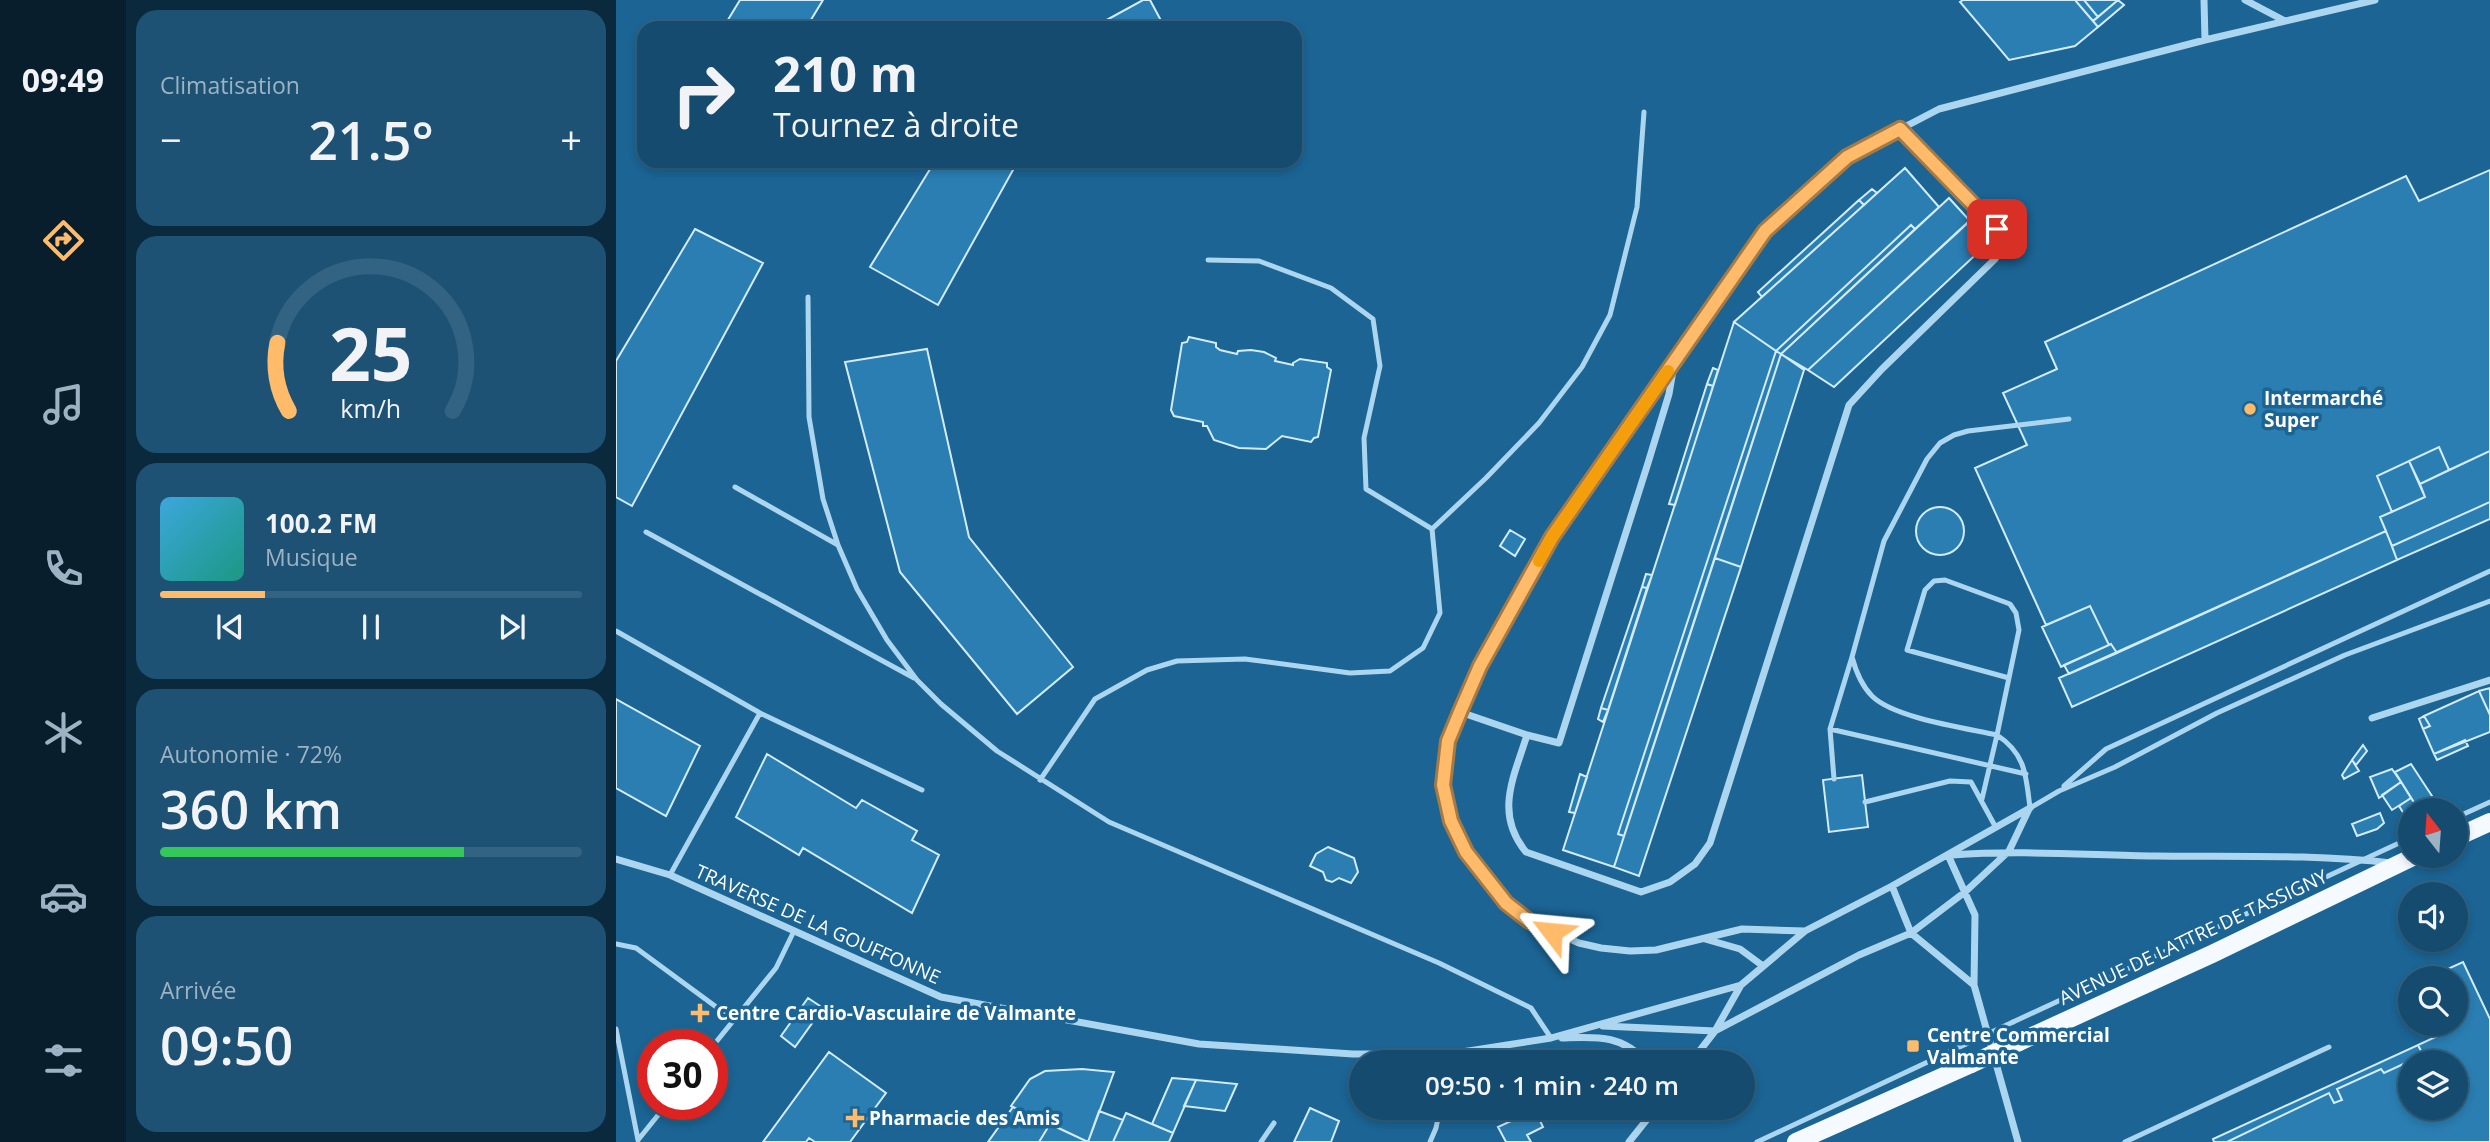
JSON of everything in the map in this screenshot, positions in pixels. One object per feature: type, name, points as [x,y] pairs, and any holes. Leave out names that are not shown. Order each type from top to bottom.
[{"type":"main road","points":[[2468,832],[2490,822]]},
{"type":"main road","name":"AVENUE DE LATTRE DE TASSIGNY","points":[[1796,1142],[2212,954],[2398,864]]},
{"type":"main road","name":"AVENUE DE LATTRE DE TASSIGNY","points":[[1824,1142],[1874,1107]]},
{"type":"street","points":[[2204,0],[2205,40]]},
{"type":"street","points":[[2245,0],[2285,21]]},
{"type":"street","points":[[1805,930],[1742,929],[1656,950],[1630,951],[1579,943],[1529,921],[1506,903],[1466,852],[1451,821],[1443,785],[1448,741],[1480,666],[1552,537],[1765,231],[1847,157],[1939,109],[2205,40],[2375,0]]},
{"type":"street","points":[[1527,735],[1510,785],[1508,812],[1516,840],[1526,852],[1641,892],[1670,882],[1695,864],[1710,843],[1849,405],[1994,259],[2002,244],[1997,229],[1981,210],[1900,129]]},
{"type":"street","points":[[1460,712],[1559,743],[1669,394],[1675,360]]},
{"type":"street","points":[[2372,718],[2490,680]]},
{"type":"street","points":[[1714,1031],[1859,955],[1911,933],[1965,892],[2009,851],[2030,808]]},
{"type":"street","name":"TRAVERSE DE LA GOUFFONNE","points":[[1489,1050],[1551,1038],[1741,985],[1805,930],[1892,886],[2030,808]]},
{"type":"street","points":[[2018,1142],[1974,985],[1975,915],[1948,855],[2009,851],[2076,855],[2363,860],[2398,864]]},
{"type":"street","name":"TRAVERSE DE LA GOUFFONNE","points":[[616,859],[670,875],[941,997],[1199,1044],[1349,1054]]},
{"type":"street","points":[[1892,886],[1911,933],[1974,985]]},
{"type":"street","points":[[1701,938],[1740,949],[1763,965]]},
{"type":"street","points":[[1700,1050],[1741,985]]},
{"type":"street","name":"TRAVERSE DE LA GOUFFONNE","points":[[1593,1026],[1714,1031]]},
{"type":"street","name":"TRAVERSE DE LA GOUFFONNE","points":[[1551,1038],[1602,1037],[1630,1046],[1634,1050]]},
{"type":"street","points":[[1629,1142],[1646,1120]]},
{"type":"lane","points":[[1432,529],[1539,423],[1582,367],[1610,315],[1637,207],[1644,113]]},
{"type":"lane","points":[[1208,260],[1259,261],[1331,288],[1373,320],[1380,366],[1364,438],[1366,489],[1432,529]]},
{"type":"lane","points":[[808,297],[809,417],[823,499],[838,545],[869,609],[887,640],[917,680],[968,729],[1041,780],[1109,822],[1439,962],[1531,1008],[1551,1038]]},
{"type":"lane","points":[[1834,779],[1830,730],[1884,541],[1927,458],[1940,443],[1968,431],[2069,419]]},
{"type":"lane","points":[[735,487],[838,545]]},
{"type":"lane","points":[[1041,780],[1095,699],[1147,670],[1177,661],[1245,659],[1350,673],[1390,671],[1423,648],[1440,612],[1432,529]]},
{"type":"lane","points":[[646,532],[917,680]]},
{"type":"lane","points":[[2059,791],[2106,749],[2490,571]]},
{"type":"lane","points":[[1982,799],[2019,630],[2016,613],[2010,604],[1945,580],[1934,581],[1925,590],[1907,650],[2008,678]]},
{"type":"lane","points":[[1852,657],[1857,675],[1873,697],[1897,711],[1997,735],[2013,746],[2026,774],[2030,808],[2217,713],[2345,655],[2490,601]]},
{"type":"lane","points":[[616,631],[760,713],[922,790]]},
{"type":"lane","points":[[670,875],[760,713]]},
{"type":"lane","points":[[1830,730],[2026,774]]},
{"type":"lane","points":[[1865,802],[1950,781],[1971,782],[1995,826]]},
{"type":"lane","points":[[2468,812],[2490,802]]},
{"type":"lane","points":[[1757,1142],[2398,844]]},
{"type":"lane","points":[[727,1029],[775,968],[794,931]]},
{"type":"lane","points":[[616,944],[636,948],[734,1020]]},
{"type":"lane","points":[[616,1029],[638,1141]]},
{"type":"lane","points":[[2124,1142],[2329,1047]]},
{"type":"lane","points":[[638,1141],[654,1120]]},
{"type":"lane","points":[[1430,1142],[1438,1120]]},
{"type":"lane","points":[[1261,1142],[1274,1123]]},
{"type":"building","points":[[740,0],[823,0],[810,21],[727,21]]},
{"type":"building","points":[[1143,0],[1150,0],[1161,21],[1105,21]]},
{"type":"building","points":[[2075,0],[2098,27],[2075,46],[2009,60],[1960,2]]},
{"type":"building","points":[[2075,0],[2084,0],[2098,17],[2093,21]]},
{"type":"building","points":[[2084,0],[2118,0],[2098,17]]},
{"type":"building","points":[[2118,0],[2124,5],[2098,27],[2093,21]]},
{"type":"building","points":[[931,168],[1014,168],[938,305],[870,267]]},
{"type":"building","points":[[1905,168],[1939,207],[1915,229],[1911,225],[1776,351],[1734,322]]},
{"type":"building","name":"Intermarché Super","points":[[2490,170],[2490,451],[2449,470],[2439,447],[2377,476],[2392,512],[2380,517],[2386,531],[2117,653],[2111,644],[2109,645],[2090,606],[2046,625],[1975,468],[2027,445],[2003,393],[2057,369],[2045,342],[2406,176],[2419,201]]},
{"type":"building","points":[[1872,189],[1877,193],[1864,205],[1859,200]]},
{"type":"building","points":[[1949,198],[1970,221],[1808,370],[1781,354]]},
{"type":"building","points":[[1859,200],[1864,205],[1762,297],[1758,292]]},
{"type":"building","points":[[1967,223],[1986,245],[1834,387],[1808,370]]},
{"type":"building","points":[[1911,225],[1915,229],[1781,354],[1776,351]]},
{"type":"building","points":[[695,229],[763,263],[632,506],[616,497],[616,361]]},
{"type":"building","points":[[1734,322],[1776,351],[1618,834],[1624,836],[1614,867],[1563,850]]},
{"type":"building","points":[[1189,337],[1216,343],[1220,350],[1237,354],[1238,351],[1251,350],[1264,352],[1276,358],[1275,361],[1293,365],[1300,359],[1327,363],[1331,370],[1318,437],[1311,442],[1282,436],[1266,449],[1239,448],[1214,440],[1203,422],[1174,416],[1171,410],[1182,343],[1187,342]]},
{"type":"building","points":[[927,349],[969,537],[1073,667],[1017,714],[900,572],[845,362]]},
{"type":"building","points":[[1776,351],[1781,354],[1624,836],[1618,834]]},
{"type":"building","points":[[1781,354],[1804,370],[1741,567],[1715,558]]},
{"type":"building","points":[[1713,368],[1718,370],[1713,386],[1707,384]]},
{"type":"building","points":[[1707,384],[1713,386],[1675,505],[1669,504]]},
{"type":"building","points":[[2439,447],[2449,470],[2420,484],[2409,461]]},
{"type":"building","points":[[2490,451],[2490,502],[2392,546],[2380,517],[2425,497],[2420,484]]},
{"type":"building","points":[[2409,461],[2425,497],[2392,512],[2377,476]]},
{"type":"building","points":[[2490,502],[2490,519],[2397,560],[2392,546]]},
{"type":"building","points":[[1940,507],[1957,514],[1964,531],[1957,548],[1940,555],[1923,548],[1916,531],[1923,514]]},
{"type":"building","points":[[1510,530],[1525,539],[1515,556],[1500,546]]},
{"type":"building","points":[[2386,531],[2397,560],[2072,707],[2059,678]]},
{"type":"building","points":[[1715,558],[1741,567],[1639,876],[1614,867]]},
{"type":"building","points":[[1646,574],[1652,575],[1647,588],[1642,587]]},
{"type":"building","points":[[1642,587],[1647,588],[1608,710],[1601,708]]},
{"type":"building","points":[[2090,606],[2109,645],[2061,667],[2042,627]]},
{"type":"building","points":[[2111,644],[2117,653],[2069,674],[2064,665]]},
{"type":"building","points":[[2490,688],[2490,715],[2479,691]]},
{"type":"building","points":[[2479,691],[2490,715],[2490,732],[2434,754],[2423,729],[2430,726],[2424,716]]},
{"type":"building","points":[[616,699],[700,746],[666,816],[616,788]]},
{"type":"building","points":[[1601,708],[1608,710],[1603,722],[1598,719]]},
{"type":"building","points":[[2424,716],[2430,726],[2423,729],[2419,719]]},
{"type":"building","points":[[2465,740],[2468,746],[2437,760],[2434,754]]},
{"type":"building","points":[[2363,745],[2367,751],[2356,765],[2352,760]]},
{"type":"building","points":[[767,754],[856,808],[862,800],[917,831],[912,840],[939,855],[912,913],[803,848],[799,855],[736,817]]},
{"type":"building","points":[[2352,760],[2359,771],[2344,779],[2342,775]]},
{"type":"building","points":[[2411,764],[2433,798],[2411,798],[2395,772]]},
{"type":"building","points":[[2392,769],[2401,782],[2379,798],[2370,777]]},
{"type":"building","points":[[1580,774],[1587,777],[1575,813],[1569,812]]},
{"type":"building","points":[[1862,775],[1868,827],[1829,832],[1823,780]]},
{"type":"building","points":[[2401,782],[2411,798],[2398,798],[2398,806],[2392,810],[2382,795]]},
{"type":"building","points":[[2380,813],[2384,823],[2377,829],[2357,836],[2352,824]]},
{"type":"building","points":[[1328,847],[1354,858],[1358,872],[1351,883],[1339,878],[1332,882],[1326,880],[1323,872],[1310,866],[1316,854]]},
{"type":"building","points":[[2468,973],[2490,1019],[2490,1142],[2227,1142],[2329,1093],[2334,1103],[2342,1100],[2337,1089],[2381,1069],[2384,1073],[2398,1067],[2398,1120],[2468,1120],[2468,1050],[2420,1050],[2418,1045],[2438,1036],[2468,1036]]},
{"type":"building","points":[[808,998],[823,1008],[795,1047],[781,1036]]},
{"type":"building","points":[[2418,1045],[2420,1050],[2407,1050]]},
{"type":"building","points":[[829,1052],[886,1093],[850,1142],[815,1142],[809,1138],[806,1142],[763,1142]]},
{"type":"building","points":[[2398,1054],[2398,1067],[2384,1073],[2381,1069],[2337,1089],[2342,1100],[2334,1103],[2329,1093],[2227,1142],[2214,1142],[2213,1139]]},
{"type":"building","points":[[1082,1069],[1114,1072],[1088,1142],[1011,1106],[1030,1079],[1045,1071]]},
{"type":"building","points":[[1172,1078],[1196,1080],[1173,1133],[1152,1124]]},
{"type":"building","points":[[1196,1080],[1237,1084],[1225,1111],[1184,1106]]},
{"type":"building","points":[[1013,1107],[1050,1124],[1039,1142],[988,1142]]},
{"type":"building","points":[[1310,1108],[1339,1121],[1331,1142],[1294,1142]]},
{"type":"building","points":[[1099,1111],[1123,1120],[1113,1142],[1088,1142]]},
{"type":"building","points":[[1126,1113],[1173,1133],[1169,1142],[1113,1142]]},
{"type":"building","points":[[1513,1120],[1540,1120],[1543,1127],[1527,1135],[1531,1142],[1506,1142],[1498,1127]]},
{"type":"building","points":[[1050,1124],[1088,1142],[1039,1142]]},
{"type":"slow traffic","points":[[1539,561],[1552,537],[1668,371]]},
{"type":"place","name":"Intermarché Super","points":[[2250,409]]},
{"type":"place","name":"Centre Cardio-Vasculaire de Valmante","points":[[700,1013]]},
{"type":"place","name":"Centre Commercial Valmante","points":[[1913,1046]]},
{"type":"place","name":"Pharmacie des Amis","points":[[855,1118]]},
{"type":"route","points":[[1552,932],[1529,921],[1506,903],[1466,852],[1451,821],[1443,785],[1448,741],[1480,666],[1552,537],[1765,231],[1847,157],[1900,129],[1997,229]]}]
